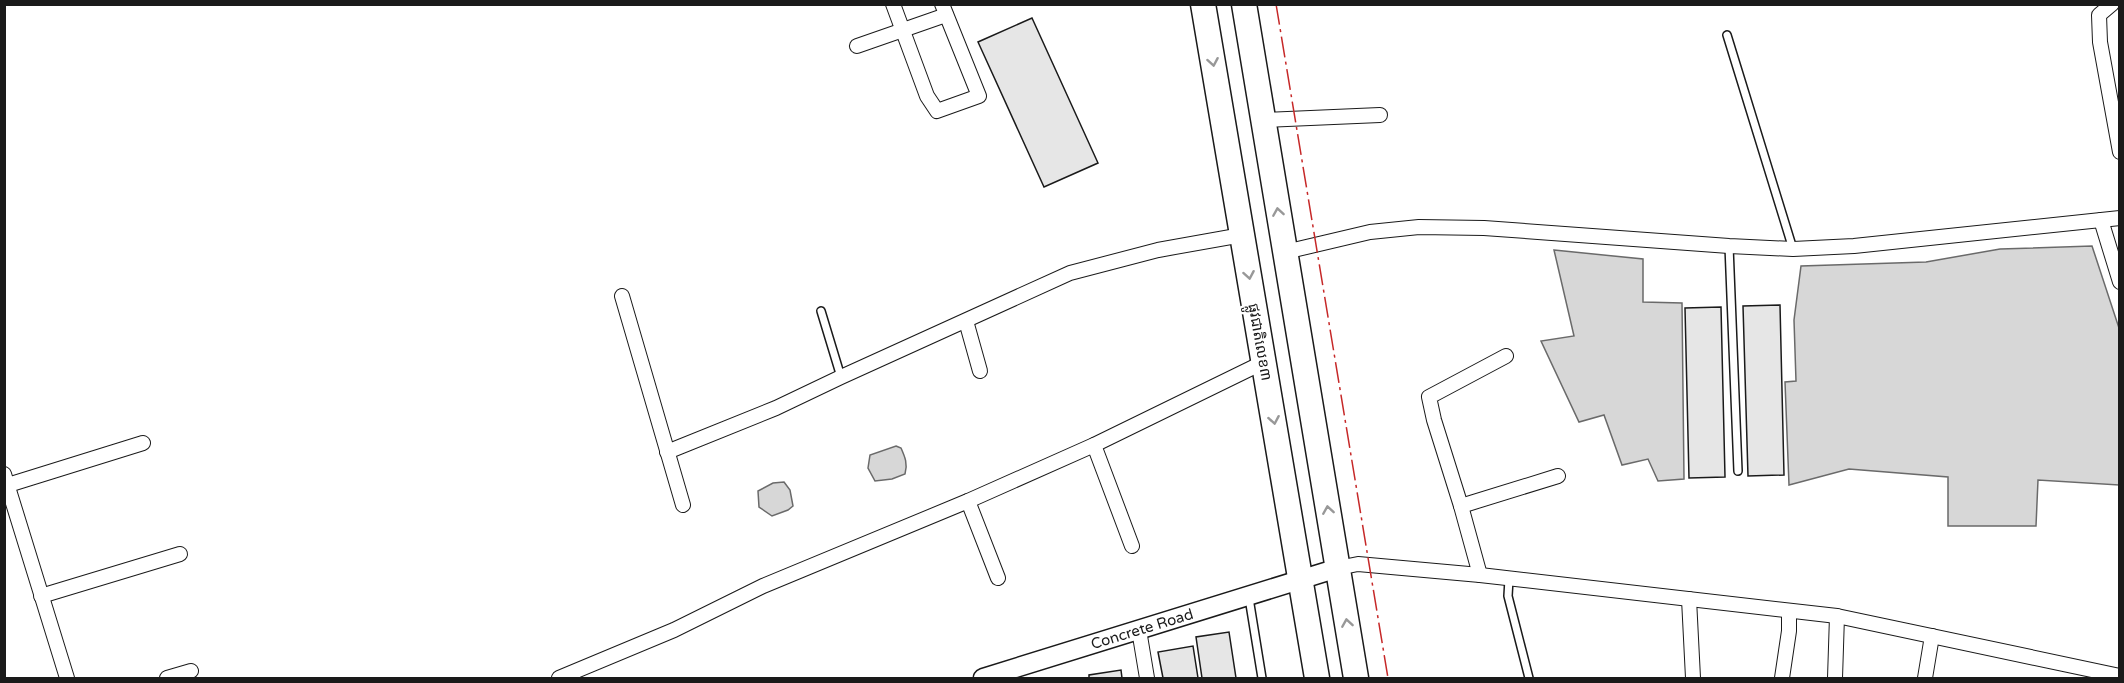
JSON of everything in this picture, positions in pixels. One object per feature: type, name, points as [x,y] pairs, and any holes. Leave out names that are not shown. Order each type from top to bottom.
[{"type":"highway","name":"ផ្លូវជាតិលេខ៣","points":[[1203,4],[1317,678]]},
{"type":"highway","points":[[1244,4],[1356,678]]},
{"type":"street","points":[[857,46],[903,30],[944,10],[979,96],[937,111],[927,96],[903,30],[893,4]]},
{"type":"street","points":[[2112,4],[2099,15],[2100,42],[2120,152]]},
{"type":"street","points":[[1263,120],[1380,115]]},
{"type":"street","points":[[1285,252],[1370,232],[1419,227],[1484,228],[1793,249],[1854,246],[2120,218]]},
{"type":"street","points":[[2101,220],[2120,282]]},
{"type":"street","points":[[667,452],[776,408],[1070,273],[1158,250],[1242,235]]},
{"type":"street","points":[[622,296],[683,505]]},
{"type":"street","points":[[966,321],[980,371]]},
{"type":"street","points":[[1480,575],[1429,397],[1506,356]]},
{"type":"street","points":[[559,678],[674,630],[764,586],[968,501],[1094,445],[1264,362]]},
{"type":"street","points":[[67,678],[6,479],[143,443]]},
{"type":"street","points":[[1094,445],[1132,546]]},
{"type":"street","points":[[1461,506],[1558,476]]},
{"type":"street","points":[[968,501],[998,578]]},
{"type":"street","points":[[41,596],[180,554]]},
{"type":"street","points":[[1338,568],[1358,564],[1480,575],[1837,616],[2120,676]]},
{"type":"street","name":"Concrete Road","points":[[983,678],[1338,568]]},
{"type":"street","points":[[1689,599],[1693,678]]},
{"type":"street","points":[[1782,678],[1789,631],[1789,611]]},
{"type":"street","points":[[1835,678],[1837,616]]},
{"type":"street","points":[[1139,630],[1147,678]]},
{"type":"street","points":[[1925,678],[1932,636]]},
{"type":"street","points":[[166,678],[191,671]]},
{"type":"lane","points":[[1727,35],[1793,249]]},
{"type":"lane","points":[[1729,246],[1738,471]]},
{"type":"lane","points":[[821,311],[841,377]]},
{"type":"lane","points":[[1509,579],[1508,596],[1529,678]]},
{"type":"lane","points":[[1249,595],[1262,678]]},
{"type":"shaded area","points":[[2092,246],[2119,328],[2119,485],[2038,480],[2036,526],[1948,526],[1948,477],[1849,469],[1789,485],[1785,382],[1796,381],[1794,320],[1801,266],[1926,262],[2000,249]]},
{"type":"shaded area","points":[[1554,250],[1643,259],[1643,302],[1682,303],[1684,479],[1658,481],[1648,459],[1622,465],[1604,415],[1579,422],[1541,341],[1574,336]]},
{"type":"shaded area","points":[[896,446],[901,448],[905,458],[905,474],[892,479],[875,481],[868,468],[870,455]]},
{"type":"shaded area","points":[[784,482],[790,490],[793,506],[772,516],[759,507],[758,491],[773,483]]},
{"type":"building","points":[[1032,18],[1098,163],[1044,187],[978,42]]},
{"type":"building","points":[[1780,305],[1784,475],[1748,476],[1743,306]]},
{"type":"building","points":[[1721,307],[1725,477],[1689,478],[1685,308]]},
{"type":"building","points":[[1229,632],[1236,678],[1202,678],[1196,637]]},
{"type":"building","points":[[1193,646],[1198,678],[1163,678],[1158,652]]},
{"type":"building","points":[[1121,670],[1122,678],[1089,678],[1089,675]]},
{"type":"power","points":[[1276,4],[1388,678]]}]
